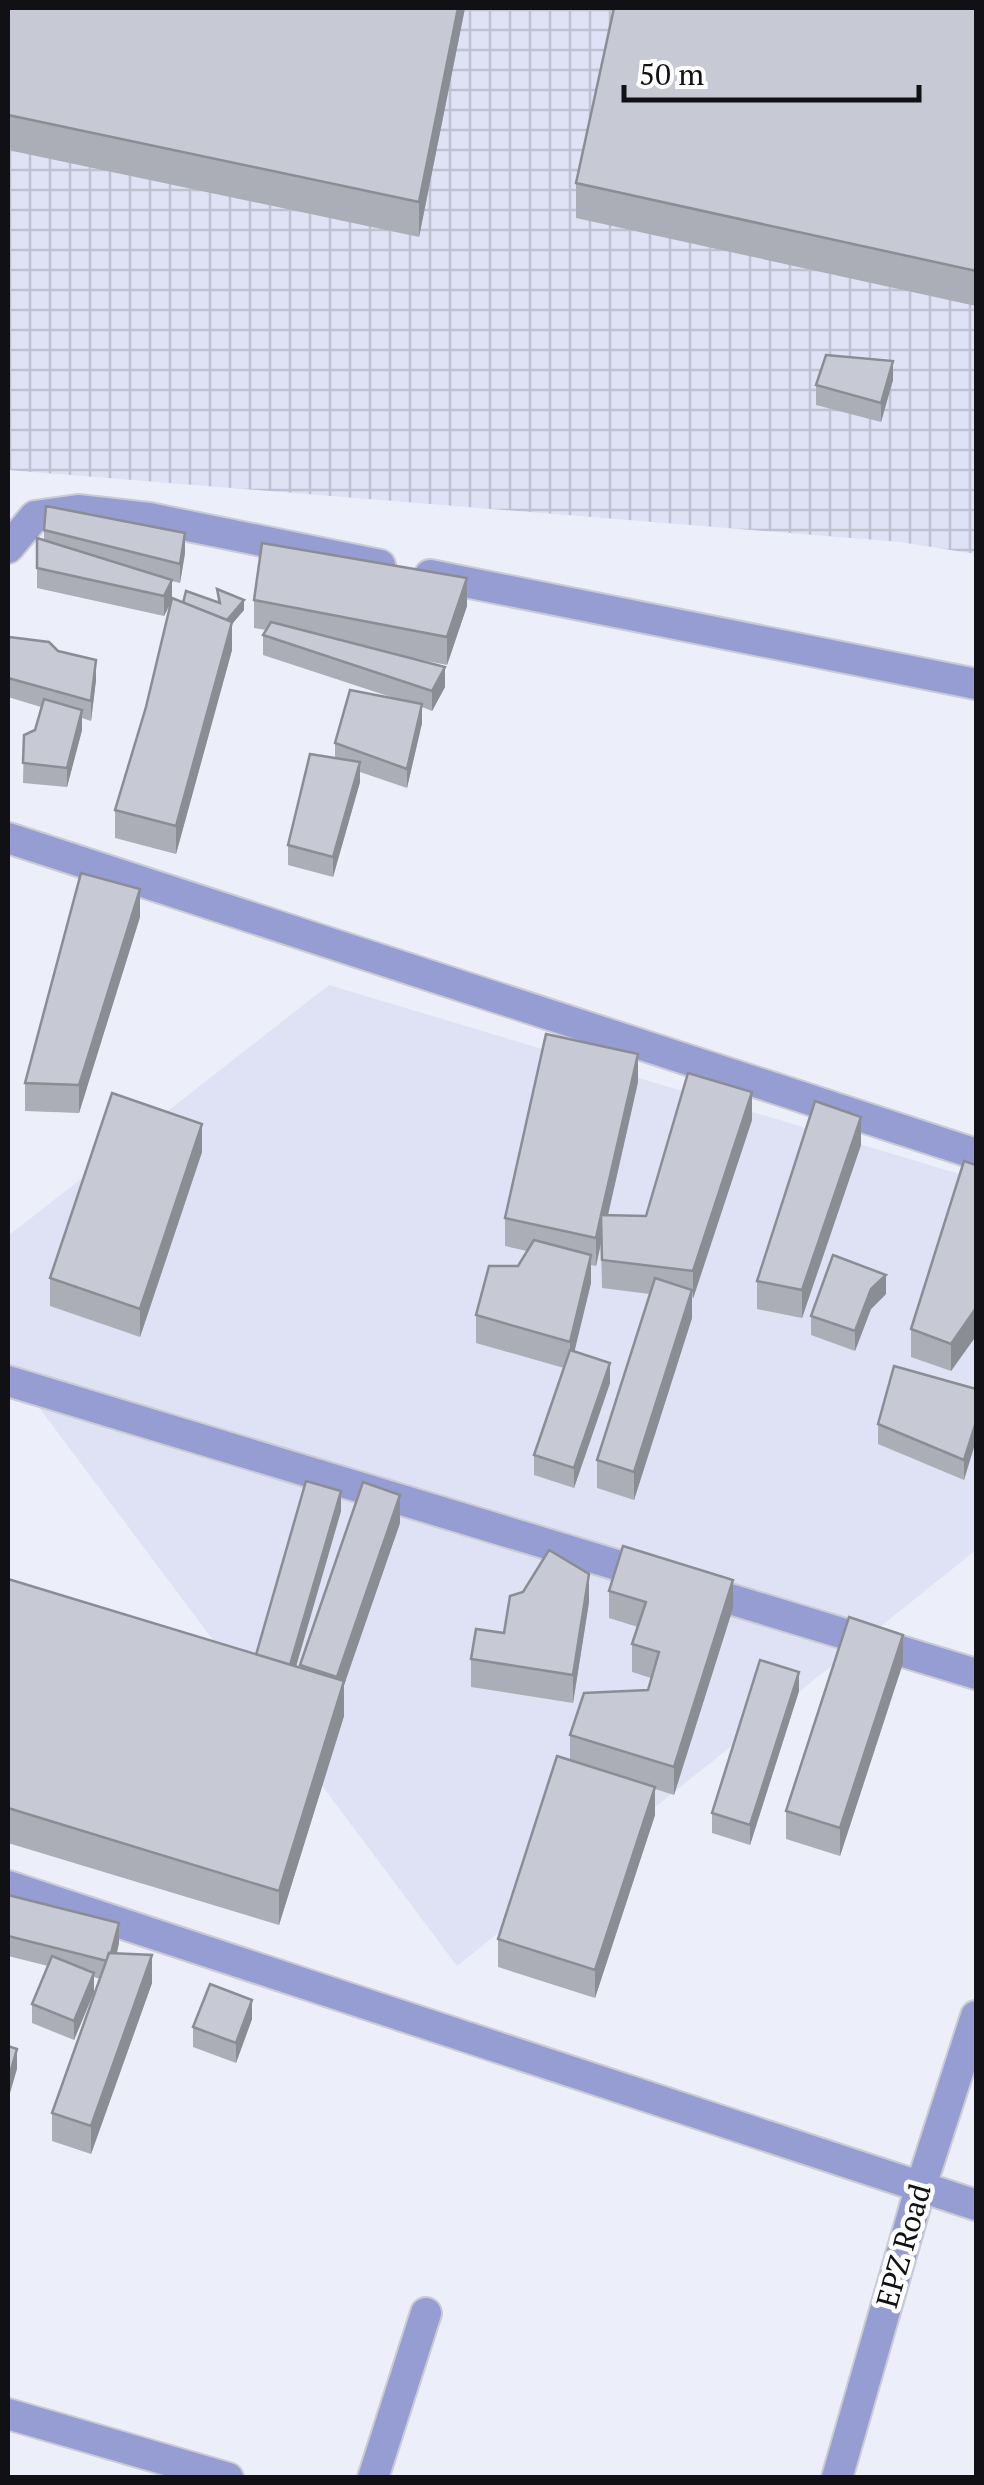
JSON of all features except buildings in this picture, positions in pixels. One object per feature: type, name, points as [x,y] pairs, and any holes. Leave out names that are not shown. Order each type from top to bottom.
[{"type":"street","points":[[8,548],[34,516],[78,510],[149,518],[976,684]]},
{"type":"street","points":[[8,838],[976,1154]]},
{"type":"street","points":[[8,1381],[976,1674]]},
{"type":"street","points":[[8,1886],[976,2205]]},
{"type":"street","name":"EPZ Road","points":[[837,2478],[920,2189],[976,2016]]},
{"type":"street","points":[[373,2478],[426,2313]]},
{"type":"street","points":[[8,2414],[228,2478]]},
{"type":"shaded area","points":[[8,8],[976,8],[976,554],[900,542],[8,470]]},
{"type":"shaded area","points":[[329,985],[976,1179],[976,1550],[457,1966],[8,1366],[8,1236]]}]
